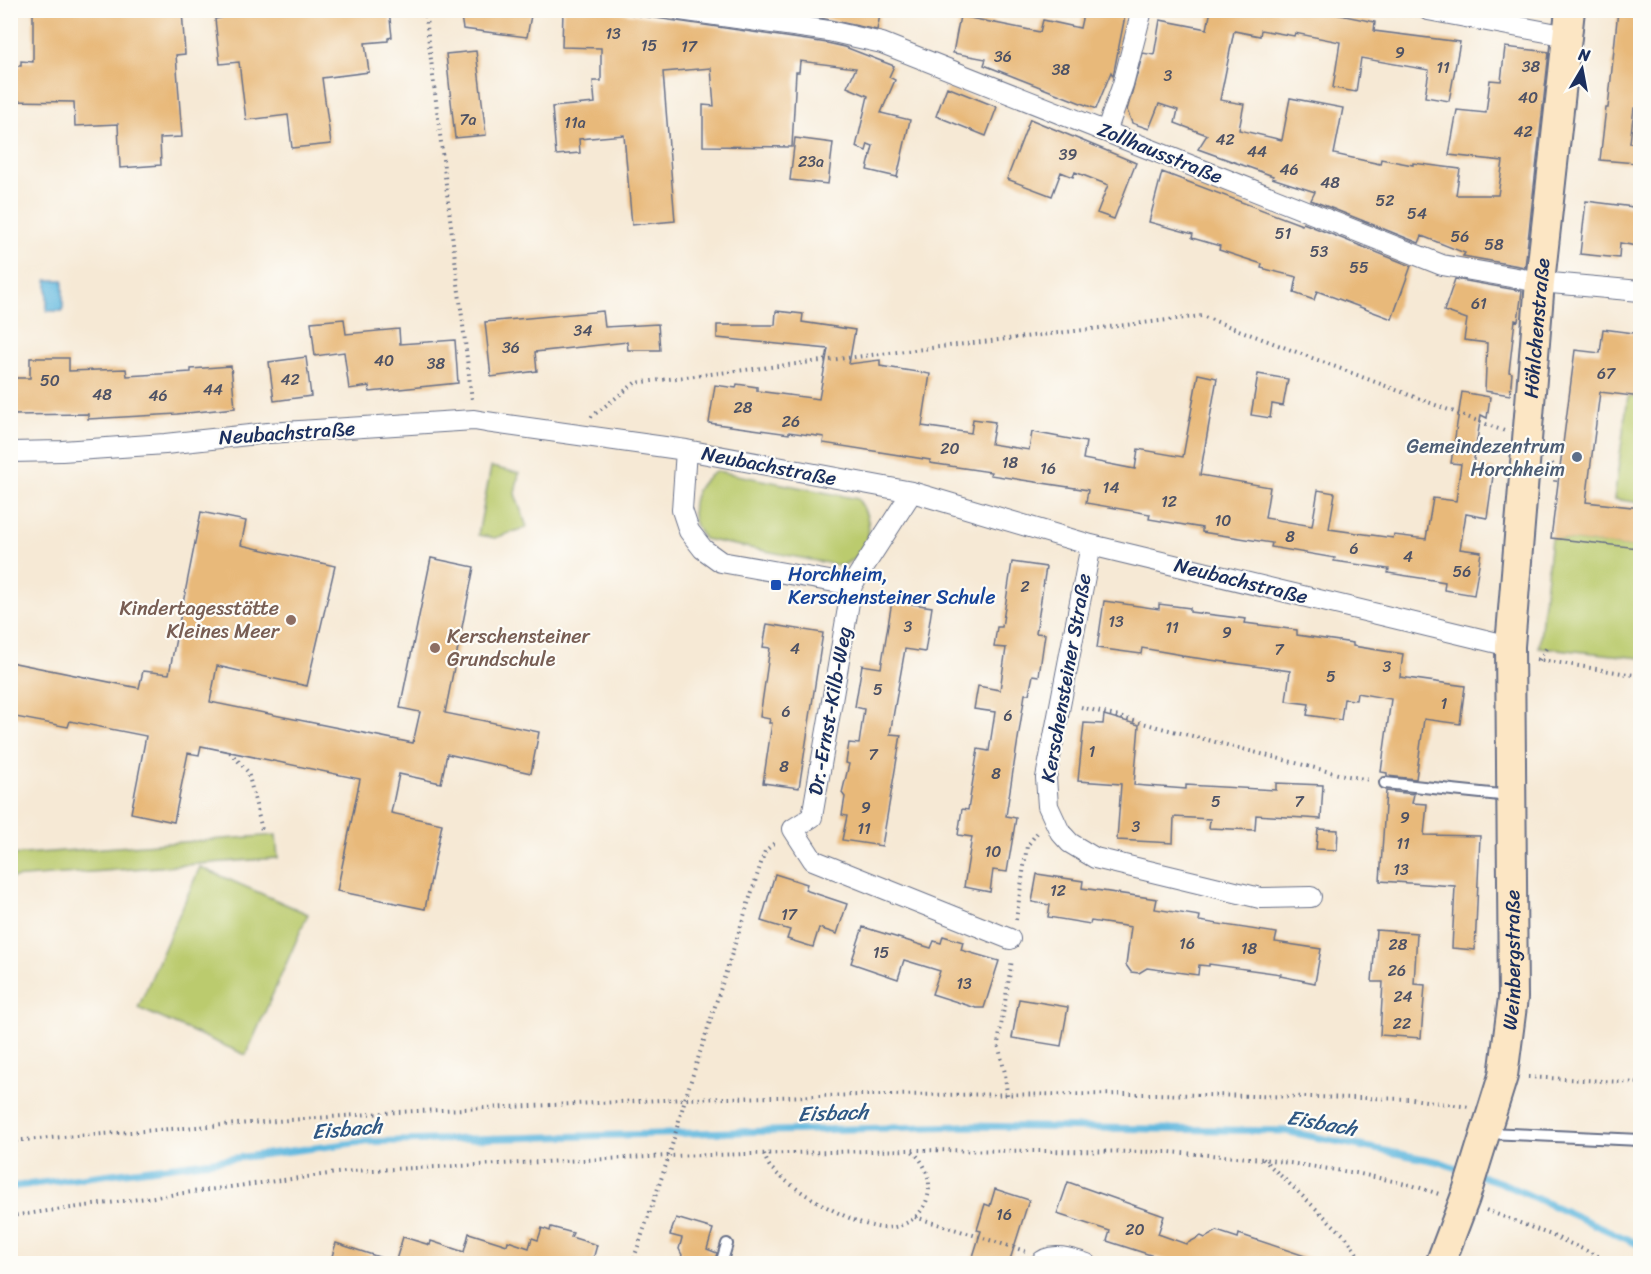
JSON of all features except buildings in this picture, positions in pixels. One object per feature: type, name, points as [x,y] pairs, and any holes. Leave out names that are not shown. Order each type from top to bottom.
[{"type":"street","name":"Zollhausstraße","points":[[680,10],[829,31],[882,43],[1442,265],[1540,282],[1641,291]]},
{"type":"street","points":[[1106,132],[1126,73],[1142,10]]},
{"type":"street","points":[[1428,10],[1569,23]]},
{"type":"street","name":"Höhlchenstraße","points":[[1510,647],[1540,282],[1569,23]]},
{"type":"street","name":"Neubachstraße","points":[[10,452],[165,444],[268,433],[474,420],[686,450],[912,492],[1090,545],[1510,647]]},
{"type":"street","points":[[686,450],[682,510],[689,531],[703,549],[721,562],[852,585]]},
{"type":"street","name":"Dr.-Ernst-Kilb-Weg","points":[[793,829],[812,816],[852,585],[912,492]]},
{"type":"street","name":"Kerschensteiner Straße","points":[[1090,545],[1046,778],[1048,806],[1060,832],[1070,843],[1095,858],[1260,897],[1311,897]]},
{"type":"street","name":"Weinbergstraße","points":[[1440,1263],[1465,1200],[1503,1076],[1513,998],[1510,647]]},
{"type":"street","points":[[793,829],[813,860],[1011,939]]},
{"type":"street","points":[[1040,1262],[1053,1257],[1070,1258],[1086,1263]]},
{"type":"lane","points":[[1385,783],[1511,796]]},
{"type":"lane","points":[[1486,1132],[1641,1140]]},
{"type":"lane","points":[[721,1263],[727,1244]]},
{"type":"path","points":[[424,10],[474,420]]},
{"type":"path","points":[[571,433],[635,383],[1202,316],[1479,423],[1527,439]]},
{"type":"path","points":[[1510,647],[1539,660],[1641,676]]},
{"type":"path","points":[[1539,660],[1547,647]]},
{"type":"path","points":[[1060,702],[1338,774],[1385,783]]},
{"type":"path","points":[[230,752],[248,772],[262,830]]},
{"type":"path","points":[[1007,1095],[1005,1073],[998,1044],[1014,952],[1011,939],[1027,846],[1052,817]]},
{"type":"path","points":[[632,1263],[672,1147],[685,1099],[765,851],[793,829]]},
{"type":"path","points":[[1503,1076],[1641,1083]]},
{"type":"path","points":[[10,1141],[397,1112],[685,1099],[861,1095],[1151,1094],[1412,1099],[1461,1105],[1486,1132]]},
{"type":"path","points":[[10,1216],[352,1171],[669,1156],[911,1150],[1169,1152],[1263,1159],[1356,1173],[1411,1185],[1465,1200],[1616,1263]]},
{"type":"path","points":[[764,1154],[771,1168],[792,1187],[833,1210],[878,1227],[896,1226],[914,1217],[925,1204],[930,1186],[925,1166],[911,1150]]},
{"type":"path","points":[[1263,1159],[1346,1237],[1364,1263]]},
{"type":"path","points":[[914,1217],[1030,1253],[1040,1262]]},
{"type":"green space","points":[[1628,396],[1640,397],[1640,503],[1614,499]]},
{"type":"green space","points":[[491,467],[519,473],[515,494],[527,527],[495,538],[478,535]]},
{"type":"green space","points":[[717,471],[858,499],[867,519],[868,537],[859,553],[842,566],[704,539],[694,520],[693,502],[701,485]]},
{"type":"green space","points":[[1551,538],[1640,548],[1640,658],[1539,647]]},
{"type":"green space","points":[[276,835],[278,858],[11,878],[11,855]]},
{"type":"green space","points":[[200,867],[308,914],[246,1055],[138,1008]]},
{"type":"water","points":[[47,280],[63,280],[63,311],[47,311]]},
{"type":"waterway","name":"Eisbach","points":[[10,1187],[361,1142],[964,1126],[1285,1131],[1440,1162],[1467,1172]]},
{"type":"waterway","name":"Eisbach","points":[[1478,1175],[1502,1183],[1640,1245]]},
{"type":"place","name":"Gemeindezentrum Horchheim","points":[[1577,457]]},
{"type":"place","name":"Horchheim, Kerschensteiner Schule","points":[[776,585]]},
{"type":"place","name":"Kindertagesstätte Kleines Meer","points":[[291,620]]},
{"type":"place","name":"Kerschensteiner Grundschule","points":[[435,648]]}]
